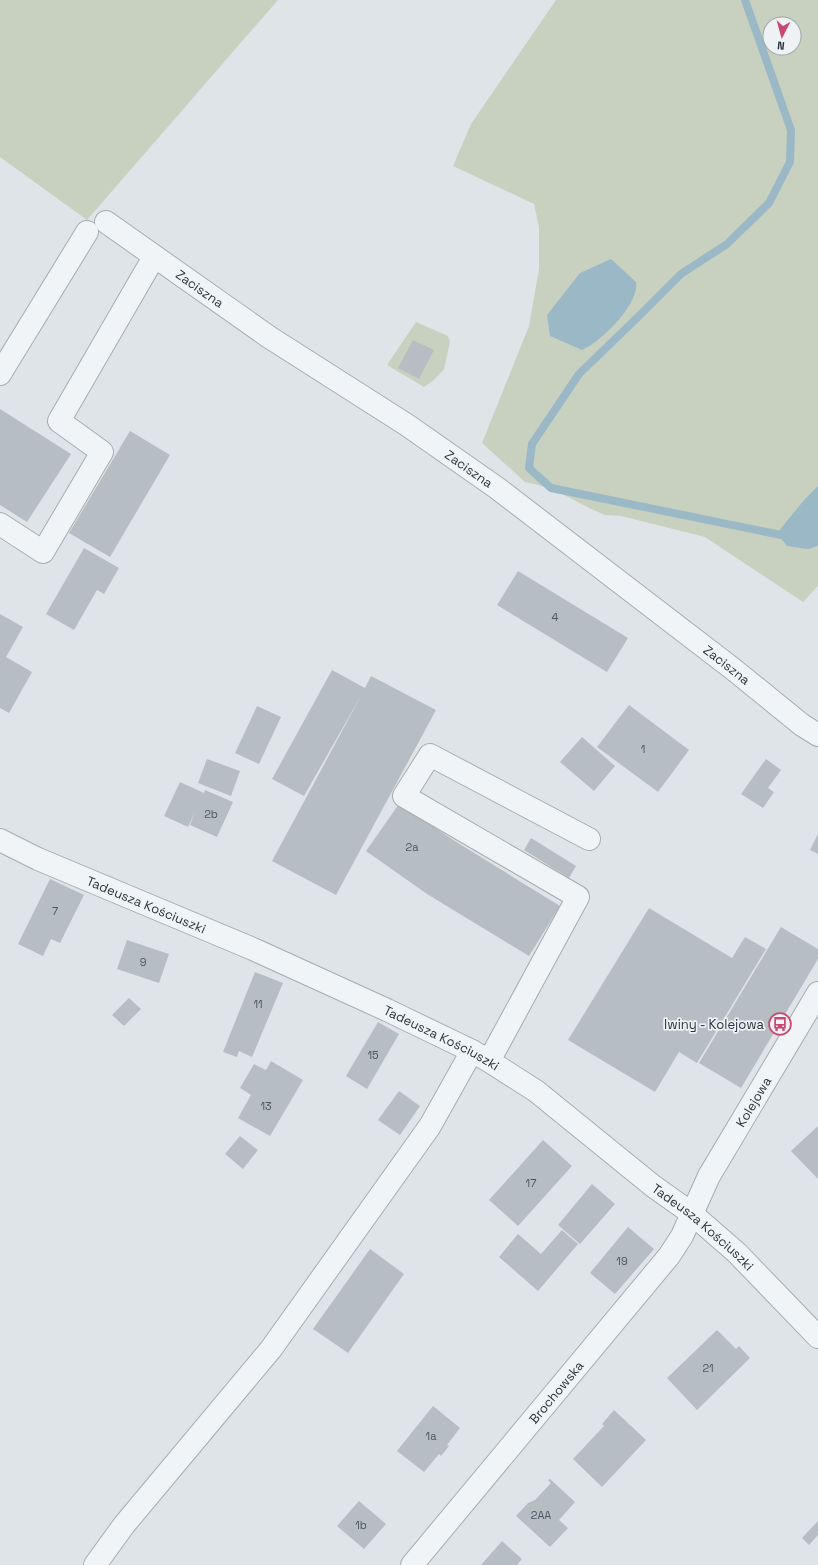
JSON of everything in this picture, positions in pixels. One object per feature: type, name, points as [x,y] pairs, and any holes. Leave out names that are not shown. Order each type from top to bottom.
[{"type":"street","name":"Zaciszna","points":[[106,222],[269,337],[407,425],[497,488],[733,669],[802,726],[818,735]]},
{"type":"street","points":[[0,374],[87,232]]},
{"type":"street","points":[[3,532],[43,552],[102,452],[59,421],[154,257]]},
{"type":"street","points":[[95,1565],[124,1526],[271,1349],[480,1056],[578,897],[404,796],[430,755],[589,839]]},
{"type":"street","name":"Tadeusza Kościuszki","points":[[0,840],[38,859],[253,950],[480,1056],[536,1091],[653,1186],[691,1212],[738,1253],[818,1337]]},
{"type":"street","name":"Kolejowa","points":[[691,1212],[709,1176],[818,993]]},
{"type":"street","name":"Brochowska","points":[[412,1565],[669,1256],[682,1236],[691,1212]]},
{"type":"green space","points":[[0,0],[278,0],[87,220],[0,157]]},
{"type":"green space","points":[[556,0],[818,0],[818,586],[803,602],[705,537],[621,516],[605,515],[551,488],[525,482],[482,443],[529,326],[539,269],[539,227],[534,204],[453,166],[471,124]]},
{"type":"green space","points":[[416,322],[448,336],[450,342],[444,369],[434,380],[424,387],[387,365]]},
{"type":"water","points":[[611,259],[636,282],[634,297],[624,313],[606,333],[594,343],[582,350],[550,336],[547,315],[580,273]]},
{"type":"water","points":[[818,486],[818,546],[808,549],[787,546],[777,533],[805,499]]},
{"type":"building","points":[[413,340],[434,350],[419,379],[398,368]]},
{"type":"building","points":[[0,409],[71,454],[27,522],[0,505]]},
{"type":"building","points":[[130,431],[170,455],[110,557],[69,533]]},
{"type":"building","points":[[84,548],[119,568],[104,594],[97,590],[74,630],[46,614]]},
{"type":"building","points":[[518,571],[628,638],[607,672],[497,605]]},
{"type":"building","points":[[0,614],[23,627],[6,657],[32,672],[9,713],[0,708]]},
{"type":"building","points":[[332,670],[365,688],[371,676],[436,710],[336,895],[272,861],[362,694],[304,796],[272,779]]},
{"type":"building","points":[[629,705],[689,750],[658,792],[597,747]]},
{"type":"building","points":[[257,706],[281,717],[259,764],[235,753]]},
{"type":"building","points":[[582,737],[615,766],[594,791],[560,762]]},
{"type":"building","points":[[207,759],[240,771],[231,796],[198,783]]},
{"type":"building","points":[[766,759],[781,770],[768,788],[774,792],[763,808],[741,794]]},
{"type":"building","points":[[180,782],[204,793],[205,790],[233,802],[217,837],[190,825],[195,812],[188,827],[164,816]]},
{"type":"building","points":[[399,804],[458,843],[560,906],[529,956],[427,894],[366,851]]},
{"type":"building","points":[[818,834],[818,854],[810,850]]},
{"type":"building","points":[[531,838],[576,866],[569,878],[524,850]]},
{"type":"building","points":[[50,879],[84,895],[60,943],[51,939],[43,956],[18,944]]},
{"type":"building","points":[[649,908],[732,958],[745,937],[766,949],[697,1063],[679,1052],[655,1092],[568,1040]]},
{"type":"building","points":[[781,927],[818,949],[818,959],[741,1088],[699,1063]]},
{"type":"building","points":[[127,940],[169,954],[159,983],[117,969]]},
{"type":"building","points":[[255,972],[283,983],[252,1057],[239,1051],[237,1057],[223,1052]]},
{"type":"building","points":[[129,998],[141,1009],[124,1026],[112,1015]]},
{"type":"building","points":[[378,1022],[399,1034],[367,1089],[346,1076]]},
{"type":"building","points":[[271,1061],[303,1080],[270,1136],[238,1118],[251,1095],[240,1088],[254,1064],[266,1070]]},
{"type":"building","points":[[399,1091],[420,1106],[400,1135],[378,1120]]},
{"type":"building","points":[[818,1126],[818,1179],[791,1151]]},
{"type":"building","points":[[240,1136],[258,1150],[243,1169],[225,1154]]},
{"type":"building","points":[[543,1140],[572,1166],[518,1226],[489,1200]]},
{"type":"building","points":[[592,1184],[615,1204],[580,1244],[558,1225]]},
{"type":"building","points":[[628,1227],[654,1249],[615,1294],[590,1273]]},
{"type":"building","points":[[562,1230],[578,1244],[538,1291],[499,1257],[518,1234],[541,1254]]},
{"type":"building","points":[[370,1249],[404,1274],[348,1353],[313,1329]]},
{"type":"building","points":[[717,1330],[736,1349],[739,1346],[750,1358],[697,1410],[667,1378]]},
{"type":"building","points":[[433,1406],[460,1428],[447,1445],[449,1446],[441,1456],[439,1454],[424,1472],[397,1451]]},
{"type":"building","points":[[614,1410],[646,1440],[602,1487],[573,1459],[604,1426],[602,1424]]},
{"type":"building","points":[[550,1479],[575,1502],[559,1520],[568,1528],[550,1547],[516,1516],[528,1503],[535,1500],[551,1483],[548,1480]]},
{"type":"building","points":[[359,1501],[386,1524],[364,1549],[337,1526]]},
{"type":"building","points":[[818,1521],[818,1535],[809,1545],[802,1538]]},
{"type":"building","points":[[502,1541],[522,1559],[517,1565],[481,1565]]},
{"type":"waterway","points":[[745,0],[791,130],[790,162],[769,203],[727,244],[681,274],[579,374],[532,444],[529,468],[551,488],[786,536]]},
{"type":"place","name":"Iwiny - Kolejowa","points":[[780,1024]]}]
